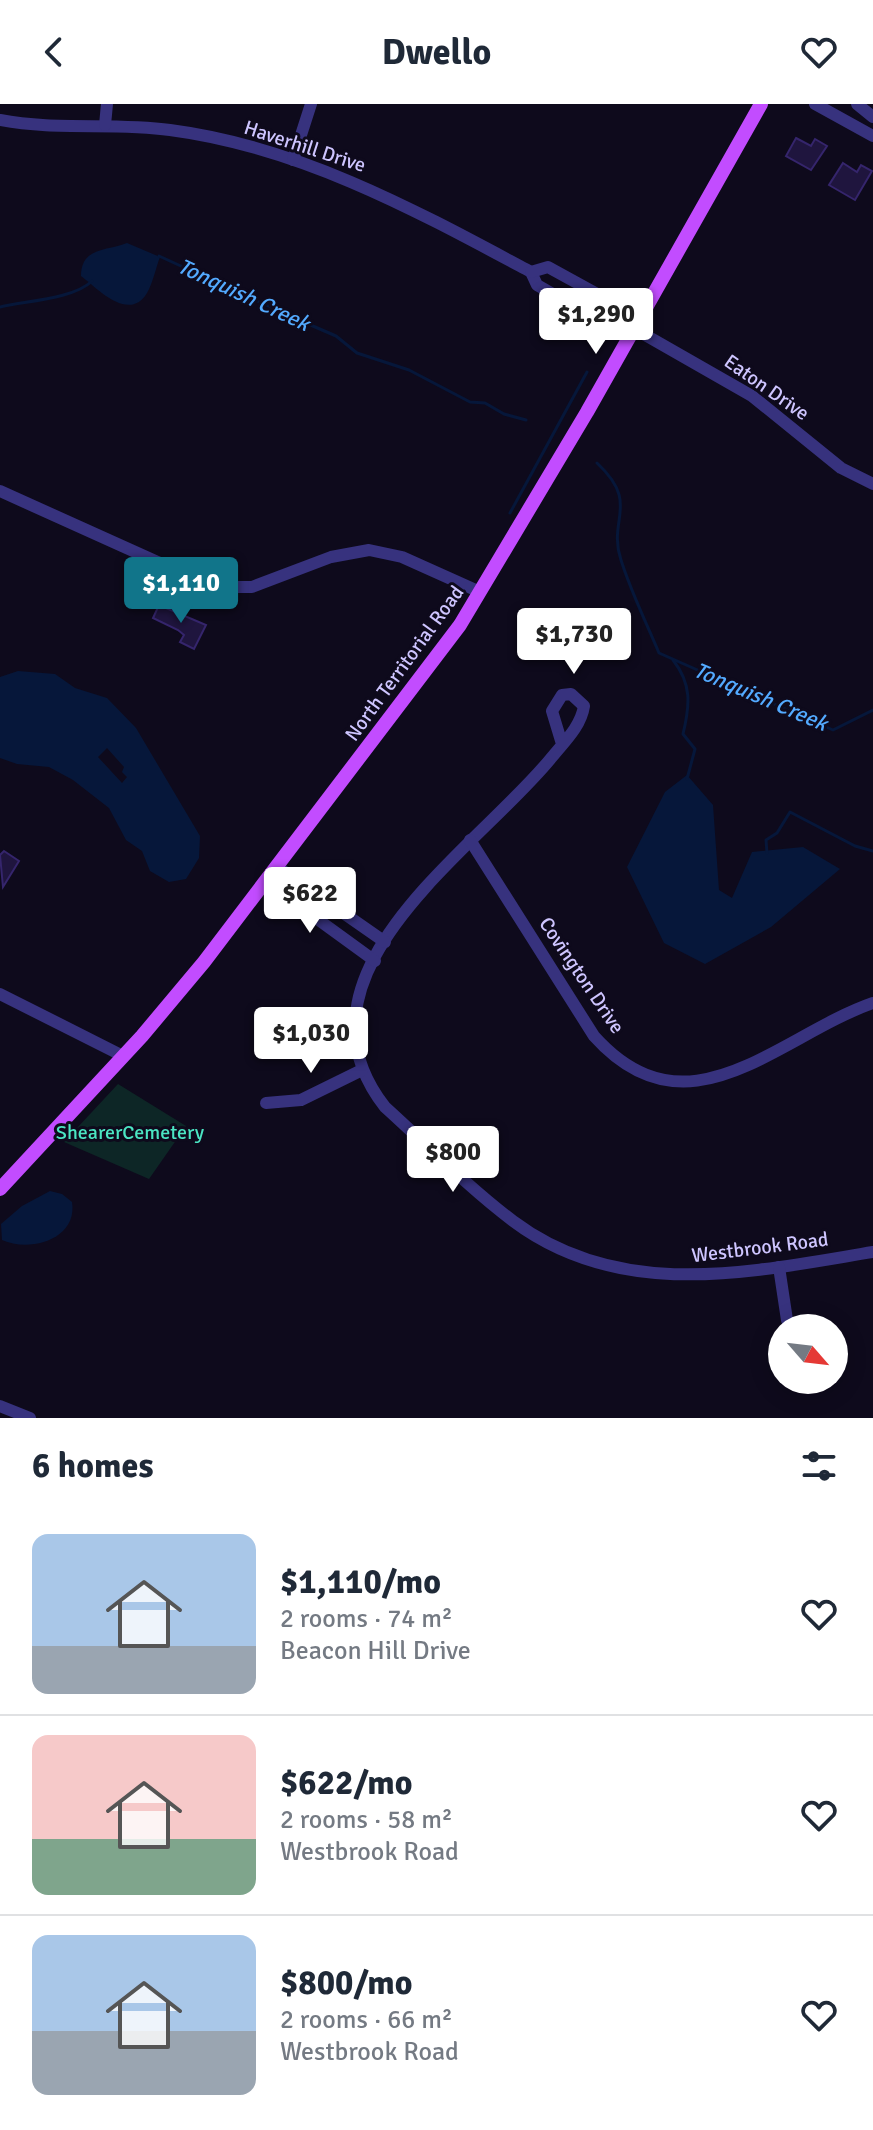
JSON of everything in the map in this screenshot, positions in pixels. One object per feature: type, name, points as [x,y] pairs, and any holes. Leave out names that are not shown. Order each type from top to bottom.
[{"type":"main road","name":"North Territorial Road","points":[[0,1189],[123,1056],[204,962],[396,711],[480,592],[761,104]]},
{"type":"street","points":[[105,125],[107,104]]},
{"type":"street","points":[[293,160],[311,104]]},
{"type":"street","points":[[815,104],[873,136]]},
{"type":"street","points":[[857,104],[873,117]]},
{"type":"street","name":"Haverhill Drive","points":[[0,120],[188,133],[293,160],[375,191],[531,272],[537,285],[633,327]]},
{"type":"street","name":"Haverhill Drive","points":[[531,272],[548,267],[633,327]]},
{"type":"street","name":"Eaton Drive","points":[[633,327],[752,396],[841,468],[873,484]]},
{"type":"street","points":[[0,491],[213,587],[252,587],[331,557],[369,550],[402,557],[480,592]]},
{"type":"street","name":"Westbrook Road","points":[[562,744],[516,800],[434,875],[385,942],[362,982],[354,1013],[355,1043],[362,1070],[385,1107],[513,1221],[557,1247],[603,1265],[665,1276],[713,1276],[873,1252]]},
{"type":"street","name":"Covington Drive","points":[[470,840],[594,1036],[616,1057],[645,1072],[685,1081],[726,1076],[873,1003]]},
{"type":"street","points":[[276,866],[385,942]]},
{"type":"street","points":[[265,881],[375,961]]},
{"type":"street","points":[[0,994],[123,1056]]},
{"type":"street","points":[[266,1103],[301,1100],[362,1070]]},
{"type":"street","points":[[779,1267],[786,1314]]},
{"type":"street","points":[[0,1406],[30,1418]]},
{"type":"green space","name":"ShearerCemetery","points":[[118,1084],[186,1126],[149,1179],[64,1142]]},
{"type":"water","points":[[127,243],[160,257],[147,293],[131,305],[104,295],[81,276],[85,260],[90,255]]},
{"type":"water","points":[[18,671],[55,674],[75,688],[107,698],[136,728],[200,836],[199,858],[186,879],[169,882],[150,871],[142,851],[126,840],[109,808],[73,780],[49,767],[17,764],[0,758],[0,677]],"holes":[[[107,748],[124,767],[122,772],[127,777],[122,783],[98,757]]]},
{"type":"water","points":[[687,775],[713,805],[719,890],[732,898],[752,852],[803,847],[840,869],[771,927],[705,964],[664,943],[627,867],[665,792]]},
{"type":"water","points":[[50,1191],[62,1194],[72,1202],[72,1215],[60,1234],[50,1240],[26,1245],[2,1240],[1,1224],[22,1206]]},
{"type":"building","points":[[796,138],[811,146],[815,139],[827,146],[811,170],[786,156]]},
{"type":"building","points":[[843,163],[857,172],[861,165],[872,171],[855,200],[829,185]]},
{"type":"building","points":[[159,605],[206,625],[194,649],[180,642],[184,635],[178,630],[153,618]]},
{"type":"building","points":[[4,851],[19,861],[3,887],[0,855]]},
{"type":"waterway","name":"Tonquish Creek","points":[[159,256],[279,311],[289,311],[299,320],[336,336],[357,353],[409,370],[470,402],[485,403],[504,414],[526,420]]},
{"type":"waterway","name":"Tonquish Creek","points":[[0,307],[62,296],[92,281]]},
{"type":"waterway","points":[[510,513],[587,372]]},
{"type":"waterway","name":"Tonquish Creek","points":[[597,463],[617,490],[621,560],[659,653],[833,730],[873,710]]},
{"type":"waterway","points":[[673,660],[684,678],[688,695],[683,734],[695,749],[687,779]]},
{"type":"waterway","points":[[767,853],[766,840],[777,833],[790,812],[855,846],[873,851]]}]
